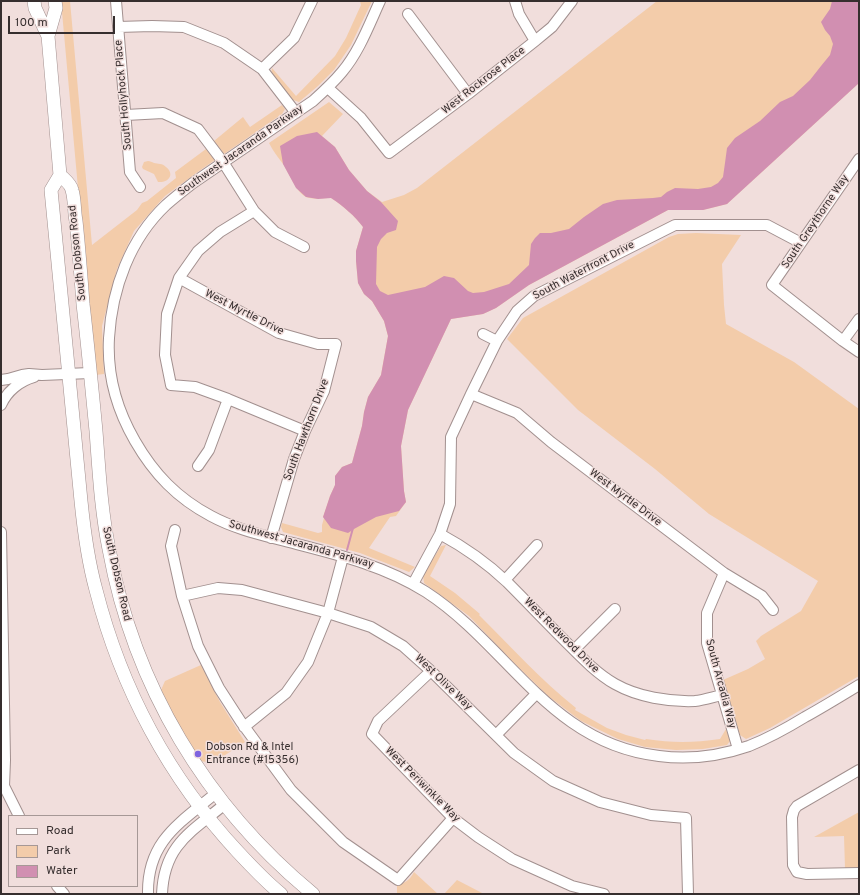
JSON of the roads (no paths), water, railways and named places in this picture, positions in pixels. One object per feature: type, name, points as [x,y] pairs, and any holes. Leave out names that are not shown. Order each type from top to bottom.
[{"type":"main road","points":[[34,1],[35,8],[48,36],[60,175]]},
{"type":"main road","points":[[48,36],[56,8],[55,1]]},
{"type":"main road","name":"South Dobson Road","points":[[281,894],[271,886],[228,841],[208,818],[185,787],[164,754],[142,714],[120,664],[102,614],[85,538],[80,501],[51,190],[60,175],[72,188],[106,536],[126,618],[136,648],[160,702],[182,742],[210,786],[232,814],[264,849],[313,894]]},
{"type":"street","name":"South Hollyhock Place","points":[[116,1],[130,172],[140,187]]},
{"type":"street","points":[[262,69],[294,38],[312,1]]},
{"type":"street","name":"Southwest Jacaranda Parkway","points":[[380,1],[367,31],[350,61],[328,88],[296,113],[193,183],[165,206],[139,238],[132,251],[120,278],[112,308],[109,343],[111,371],[116,396],[124,421],[142,453],[164,482],[188,501],[213,517],[271,538],[377,567],[413,584],[437,599],[458,616],[536,694],[558,713],[582,730],[612,745],[642,754],[672,757],[692,758],[722,754],[762,741],[859,686]]},
{"type":"street","points":[[515,1],[519,14],[535,41]]},
{"type":"street","name":"West Rockrose Place","points":[[328,88],[361,118],[389,153],[468,94],[535,41],[552,26],[572,1]]},
{"type":"street","points":[[408,14],[468,94]]},
{"type":"street","points":[[118,27],[184,27],[224,43],[262,69],[296,113]]},
{"type":"street","points":[[126,115],[163,113],[198,129],[223,162],[254,211],[275,232],[304,247]]},
{"type":"street","name":"South Greythorne Way","points":[[843,341],[772,285],[859,159]]},
{"type":"street","points":[[254,211],[220,232],[198,251],[179,278],[167,314],[164,355],[171,386],[194,387],[305,430]]},
{"type":"street","name":"South Waterfront Drive","points":[[413,584],[440,534],[450,504],[451,437],[470,394],[498,341],[517,311],[534,296],[675,225],[767,225],[801,243]]},
{"type":"street","name":"West Myrtle Drive","points":[[179,278],[279,334],[318,344],[336,344]]},
{"type":"street","points":[[859,319],[843,341],[859,352]]},
{"type":"street","points":[[483,334],[498,341]]},
{"type":"street","name":"South Hawthorn Drive","points":[[271,538],[294,459],[305,430],[324,391],[336,344]]},
{"type":"street","points":[[1,380],[29,374],[42,375],[90,373]]},
{"type":"street","points":[[1,405],[6,396],[16,386],[24,381],[42,375]]},
{"type":"street","name":"West Myrtle Drive","points":[[470,394],[517,413],[552,442],[724,573],[762,596],[773,610]]},
{"type":"street","points":[[198,466],[209,450],[228,399]]},
{"type":"street","points":[[545,451],[552,442]]},
{"type":"street","points":[[175,530],[171,546],[182,596],[198,646],[219,688],[244,727],[291,790],[343,842],[398,880],[453,818]]},
{"type":"street","points":[[1,532],[5,736],[3,786],[18,815]]},
{"type":"street","name":"West Redwood Drive","points":[[440,534],[462,546],[506,580],[574,650],[602,676],[616,685],[633,692],[666,700],[697,701],[722,695]]},
{"type":"street","points":[[506,580],[537,544]]},
{"type":"street","points":[[244,727],[286,693],[308,662],[328,613],[343,557]]},
{"type":"street","name":"South Arcadia Way","points":[[724,573],[707,613],[707,643],[738,749]]},
{"type":"street","name":"West Olive Way","points":[[182,596],[218,588],[242,590],[328,613],[371,627],[403,646],[431,671],[514,753],[554,781],[600,802],[651,815],[686,818],[688,894]]},
{"type":"street","points":[[574,650],[615,609]]},
{"type":"street","name":"West Periwinkle Way","points":[[431,671],[378,721],[372,734],[453,818],[478,837],[512,859],[572,886],[604,894]]},
{"type":"street","points":[[496,735],[536,694]]},
{"type":"street","points":[[859,770],[798,806],[794,810],[792,817],[793,865],[797,872],[807,874],[859,873]]},
{"type":"street","points":[[148,894],[151,866],[161,844],[173,829],[216,793]]},
{"type":"street","points":[[162,894],[164,873],[172,852],[185,837],[225,804]]},
{"type":"water","points":[[832,1],[859,1],[859,83],[727,204],[703,210],[668,210],[529,285],[496,308],[483,314],[451,319],[408,410],[401,446],[406,502],[399,511],[376,517],[348,533],[331,528],[323,517],[335,485],[335,476],[342,467],[352,463],[368,397],[381,375],[388,336],[384,321],[372,301],[364,294],[358,283],[356,251],[363,227],[348,211],[331,198],[318,199],[306,197],[296,188],[283,164],[280,146],[297,136],[317,132],[335,147],[349,170],[367,191],[381,202],[398,221],[396,230],[387,233],[381,239],[377,247],[376,284],[380,291],[388,295],[425,287],[444,276],[454,278],[468,291],[473,293],[484,292],[509,284],[529,265],[531,244],[540,233],[551,233],[569,229],[603,204],[617,200],[661,197],[675,188],[698,189],[711,187],[718,183],[723,177],[727,148],[735,138],[760,121],[780,102],[793,96],[810,80],[830,55],[833,44],[821,22],[830,9]]},
{"type":"waterway","points":[[347,550],[353,528]]},
{"type":"place","name":"Dobson Rd & Intel Entrance (#15356)","points":[[198,754]]}]
